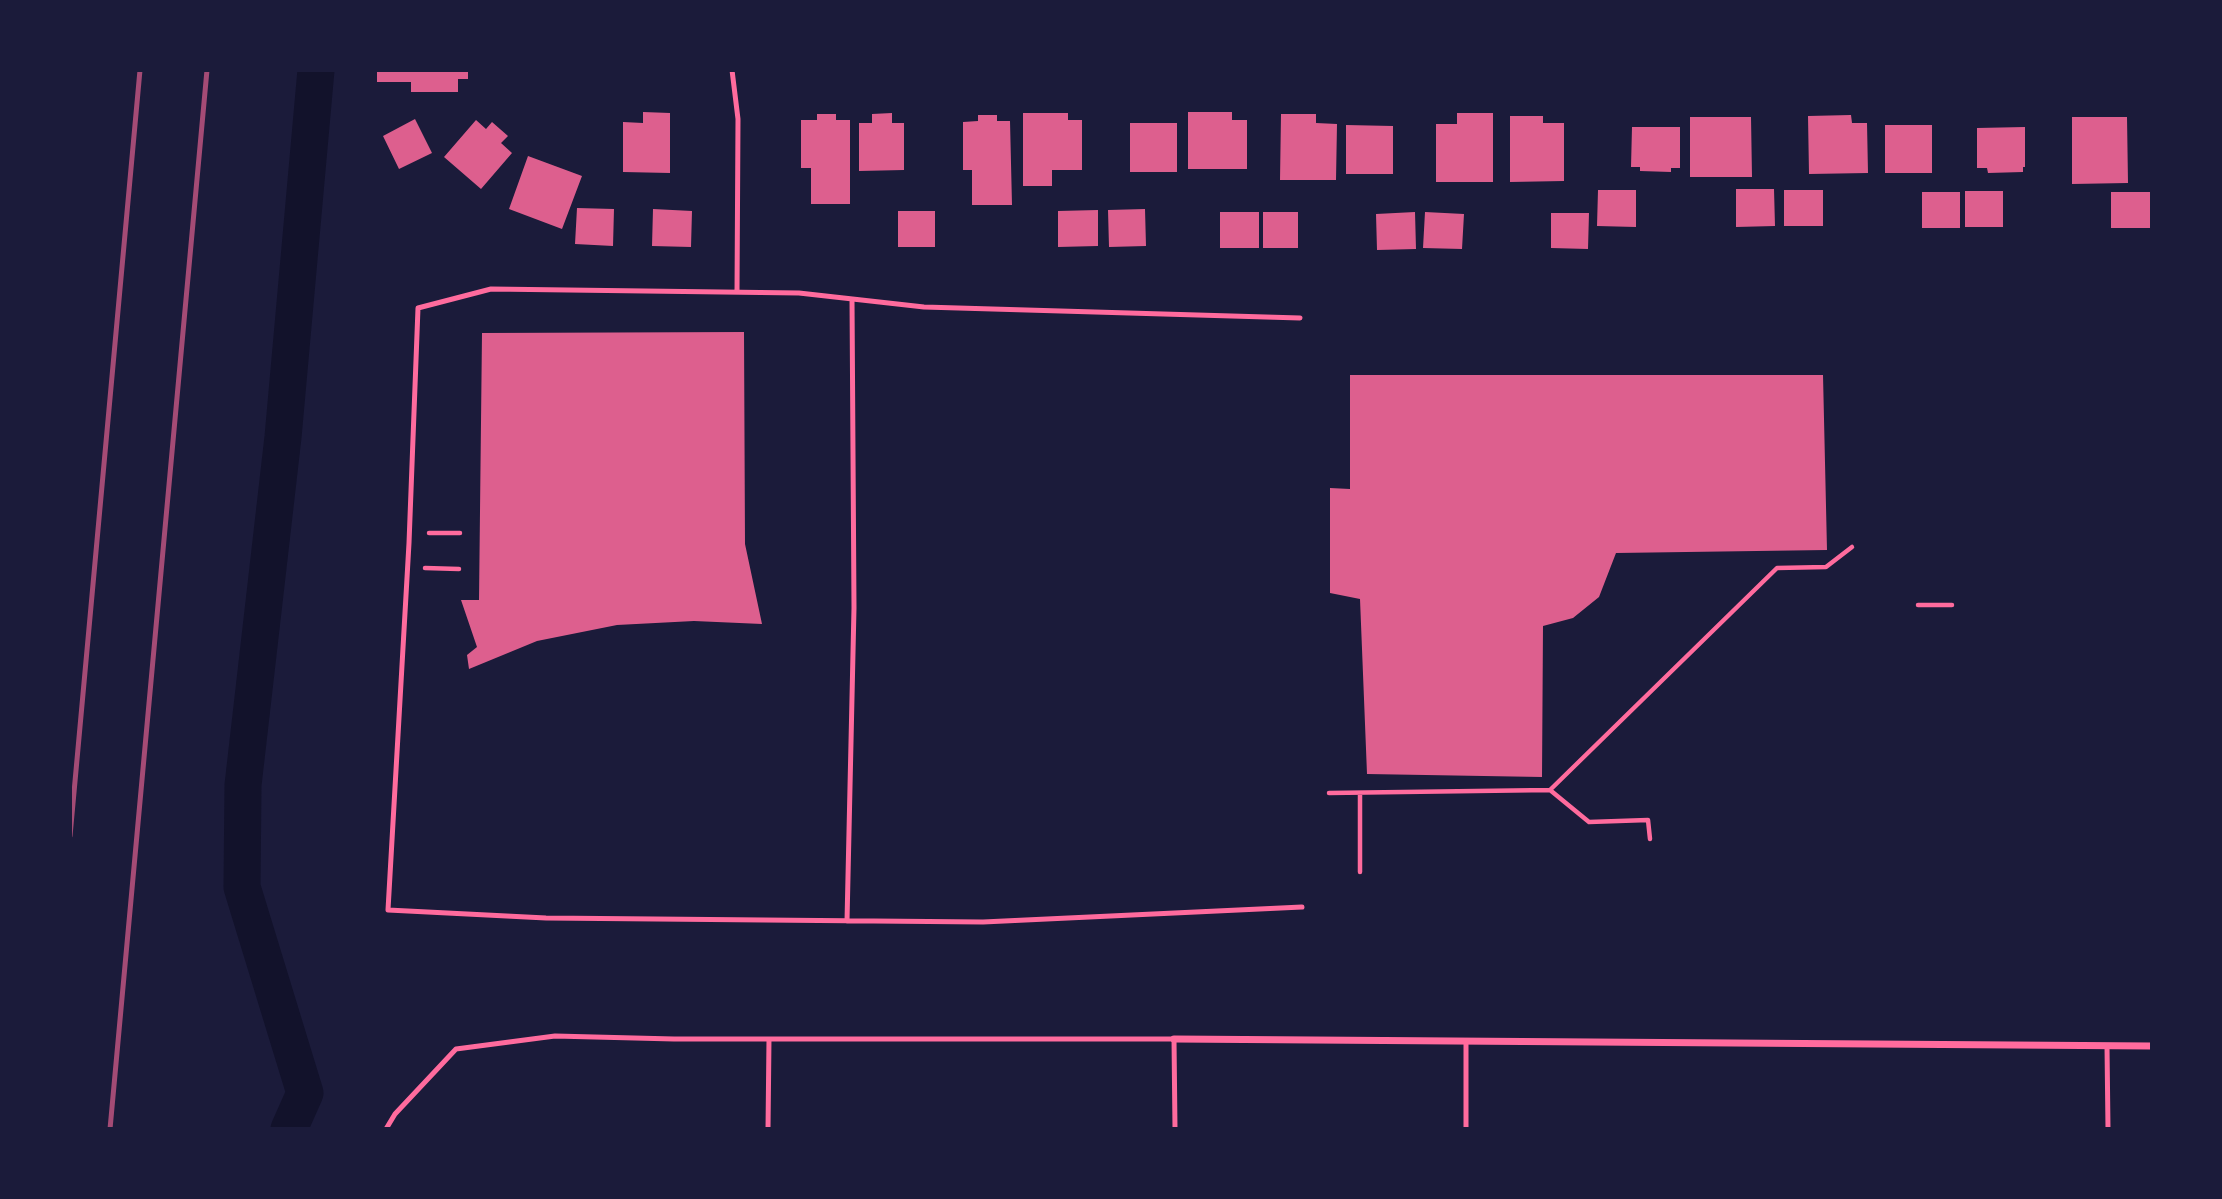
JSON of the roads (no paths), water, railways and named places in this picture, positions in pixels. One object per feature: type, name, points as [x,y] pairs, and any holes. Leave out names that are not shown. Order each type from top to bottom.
[{"type":"street","points":[[1174,1039],[2152,1046]]},
{"type":"lane","points":[[732,70],[738,119],[737,292]]},
{"type":"lane","points":[[1300,318],[924,307],[799,293],[491,289],[418,308],[408,568],[388,910],[546,918],[984,922],[1302,907]]},
{"type":"lane","points":[[847,921],[853,608],[852,299]]},
{"type":"lane","points":[[386,1129],[395,1114],[456,1049],[555,1035],[769,1039],[1174,1039],[1175,1129]]},
{"type":"lane","points":[[768,1129],[769,1039]]},
{"type":"lane","points":[[1466,1041],[1466,1129]]},
{"type":"lane","points":[[2107,1046],[2108,1129]]},
{"type":"waterway","points":[[289,1129],[305,1093],[242,887],[243,785],[283,437],[316,70]]},
{"type":"railway","points":[[70,836],[140,70]]},
{"type":"railway","points":[[110,1129],[207,70]]}]
